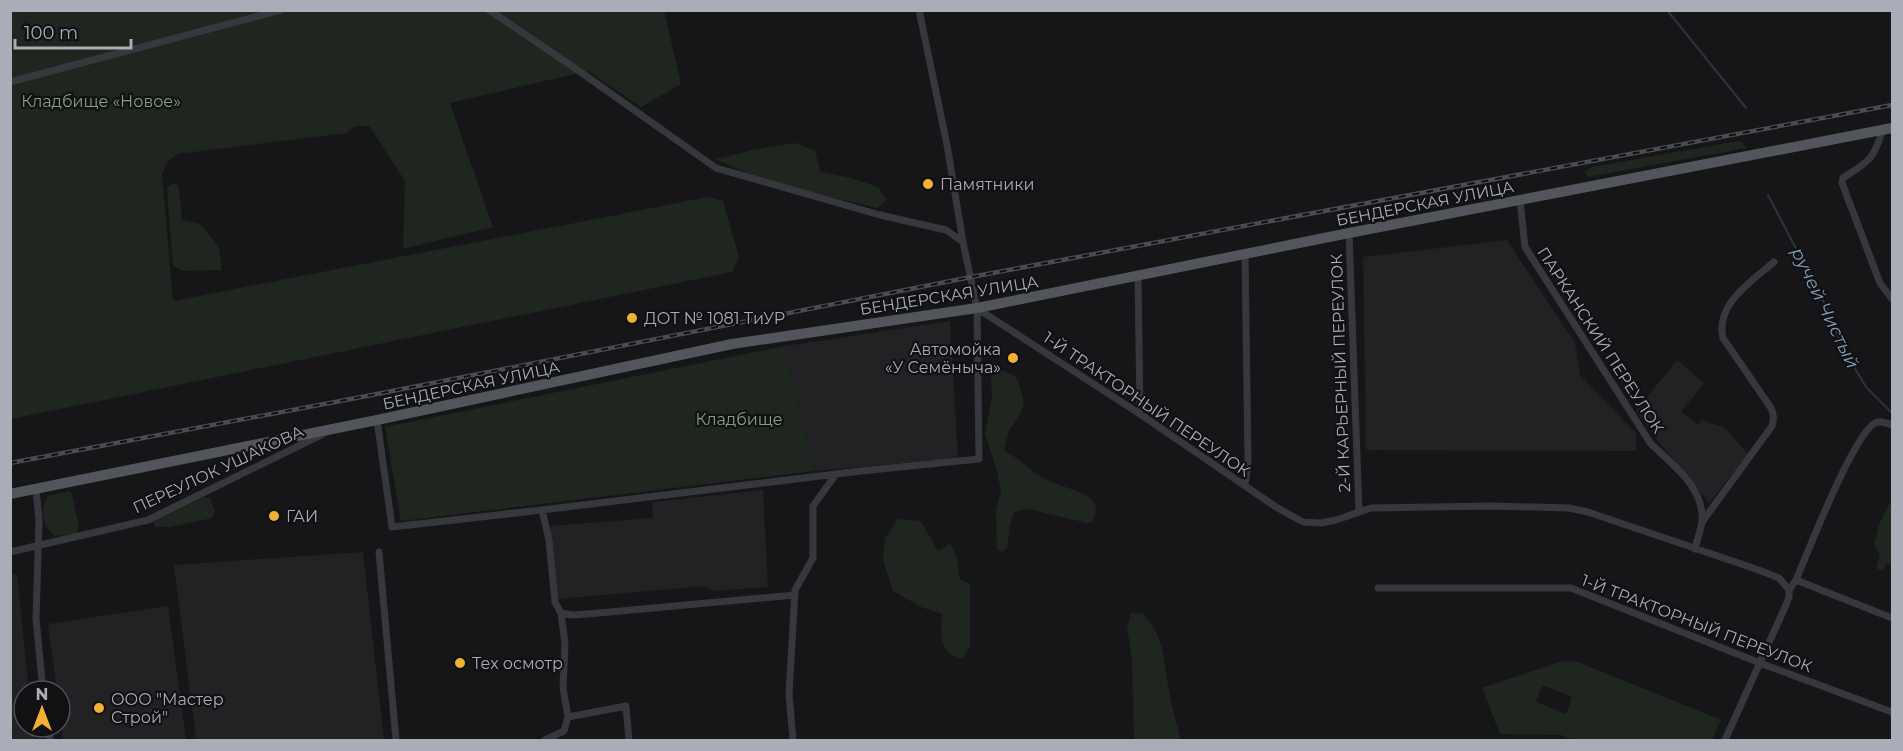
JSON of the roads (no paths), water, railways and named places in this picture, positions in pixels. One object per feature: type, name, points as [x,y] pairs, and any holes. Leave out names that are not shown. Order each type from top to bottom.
[{"type":"main road","name":"БЕНДЕРСКАЯ УЛИЦА","points":[[10,494],[377,420],[732,344],[977,308],[1888,128]]},
{"type":"street","points":[[10,82],[281,10]]},
{"type":"street","points":[[489,10],[716,168],[879,215],[946,230],[963,242]]},
{"type":"street","points":[[377,420],[392,527],[979,459],[977,308],[919,10]]},
{"type":"street","points":[[1888,128],[1866,164],[1843,178],[1842,183],[1880,283],[1893,299]]},
{"type":"street","name":"ПАРКАНСКИЙ ПЕРЕУЛОК","points":[[1520,200],[1526,247],[1651,444],[1675,466],[1697,494],[1702,522],[1695,549]]},
{"type":"street","name":"2-Й КАРЬЕРНЫЙ ПЕРЕУЛОК","points":[[1349,233],[1359,512]]},
{"type":"street","points":[[1245,254],[1248,461],[1245,485]]},
{"type":"street","points":[[1702,522],[1774,421],[1771,408],[1723,338],[1720,327],[1734,297],[1774,262]]},
{"type":"street","points":[[1138,276],[1140,414]]},
{"type":"street","name":"1-Й ТРАКТОРНЫЙ ПЕРЕУЛОК","points":[[977,308],[1140,414],[1276,507],[1303,522],[1321,523],[1359,512]]},
{"type":"street","points":[[1725,741],[1786,605],[1789,590],[1796,580],[1851,453],[1872,425],[1881,421],[1893,424]]},
{"type":"street","name":"ПЕРЕУЛОК УШАКОВА","points":[[10,552],[148,520],[336,427]]},
{"type":"street","points":[[793,741],[789,694],[795,590],[813,558],[813,506],[836,474]]},
{"type":"street","points":[[36,489],[39,520],[36,620],[42,679]]},
{"type":"street","points":[[1359,512],[1371,508],[1492,506],[1569,508],[1588,512],[1756,568],[1779,578],[1789,590]]},
{"type":"street","points":[[542,510],[549,540],[555,602],[561,613],[565,644],[563,688],[568,717],[564,731],[546,741]]},
{"type":"street","points":[[379,552],[396,741]]},
{"type":"street","points":[[1796,580],[1893,618]]},
{"type":"street","name":"1-Й ТРАКТОРНЫЙ ПЕРЕУЛОК","points":[[1378,588],[1571,588],[1760,663],[1893,712]]},
{"type":"street","points":[[561,613],[582,615],[795,595]]},
{"type":"street","points":[[568,717],[626,706],[629,741]]},
{"type":"waterway","name":"ручей Чистый","points":[[1667,10],[1746,108]]},
{"type":"waterway","name":"ручей Чистый","points":[[1768,195],[1828,310],[1841,345],[1866,387],[1892,413]]},
{"type":"railway","points":[[10,463],[372,395],[971,277],[1892,105]]},
{"type":"place","name":"Памятники","points":[[928,184]]},
{"type":"place","name":"ДОТ № 1081 ТиУР","points":[[632,318]]},
{"type":"place","name":"Автомойка «У Семёныча»","points":[[1013,358]]},
{"type":"place","name":"ГАИ","points":[[274,516]]},
{"type":"place","name":"Тех осмотр","points":[[460,663]]},
{"type":"place","name":"ООО \"Мастер Строй\"","points":[[99,708]]},
{"type":"park label","name":"Кладбище «Новое»","points":[[101,101]]},
{"type":"park label","name":"Кладбище","points":[[739,419]]}]
